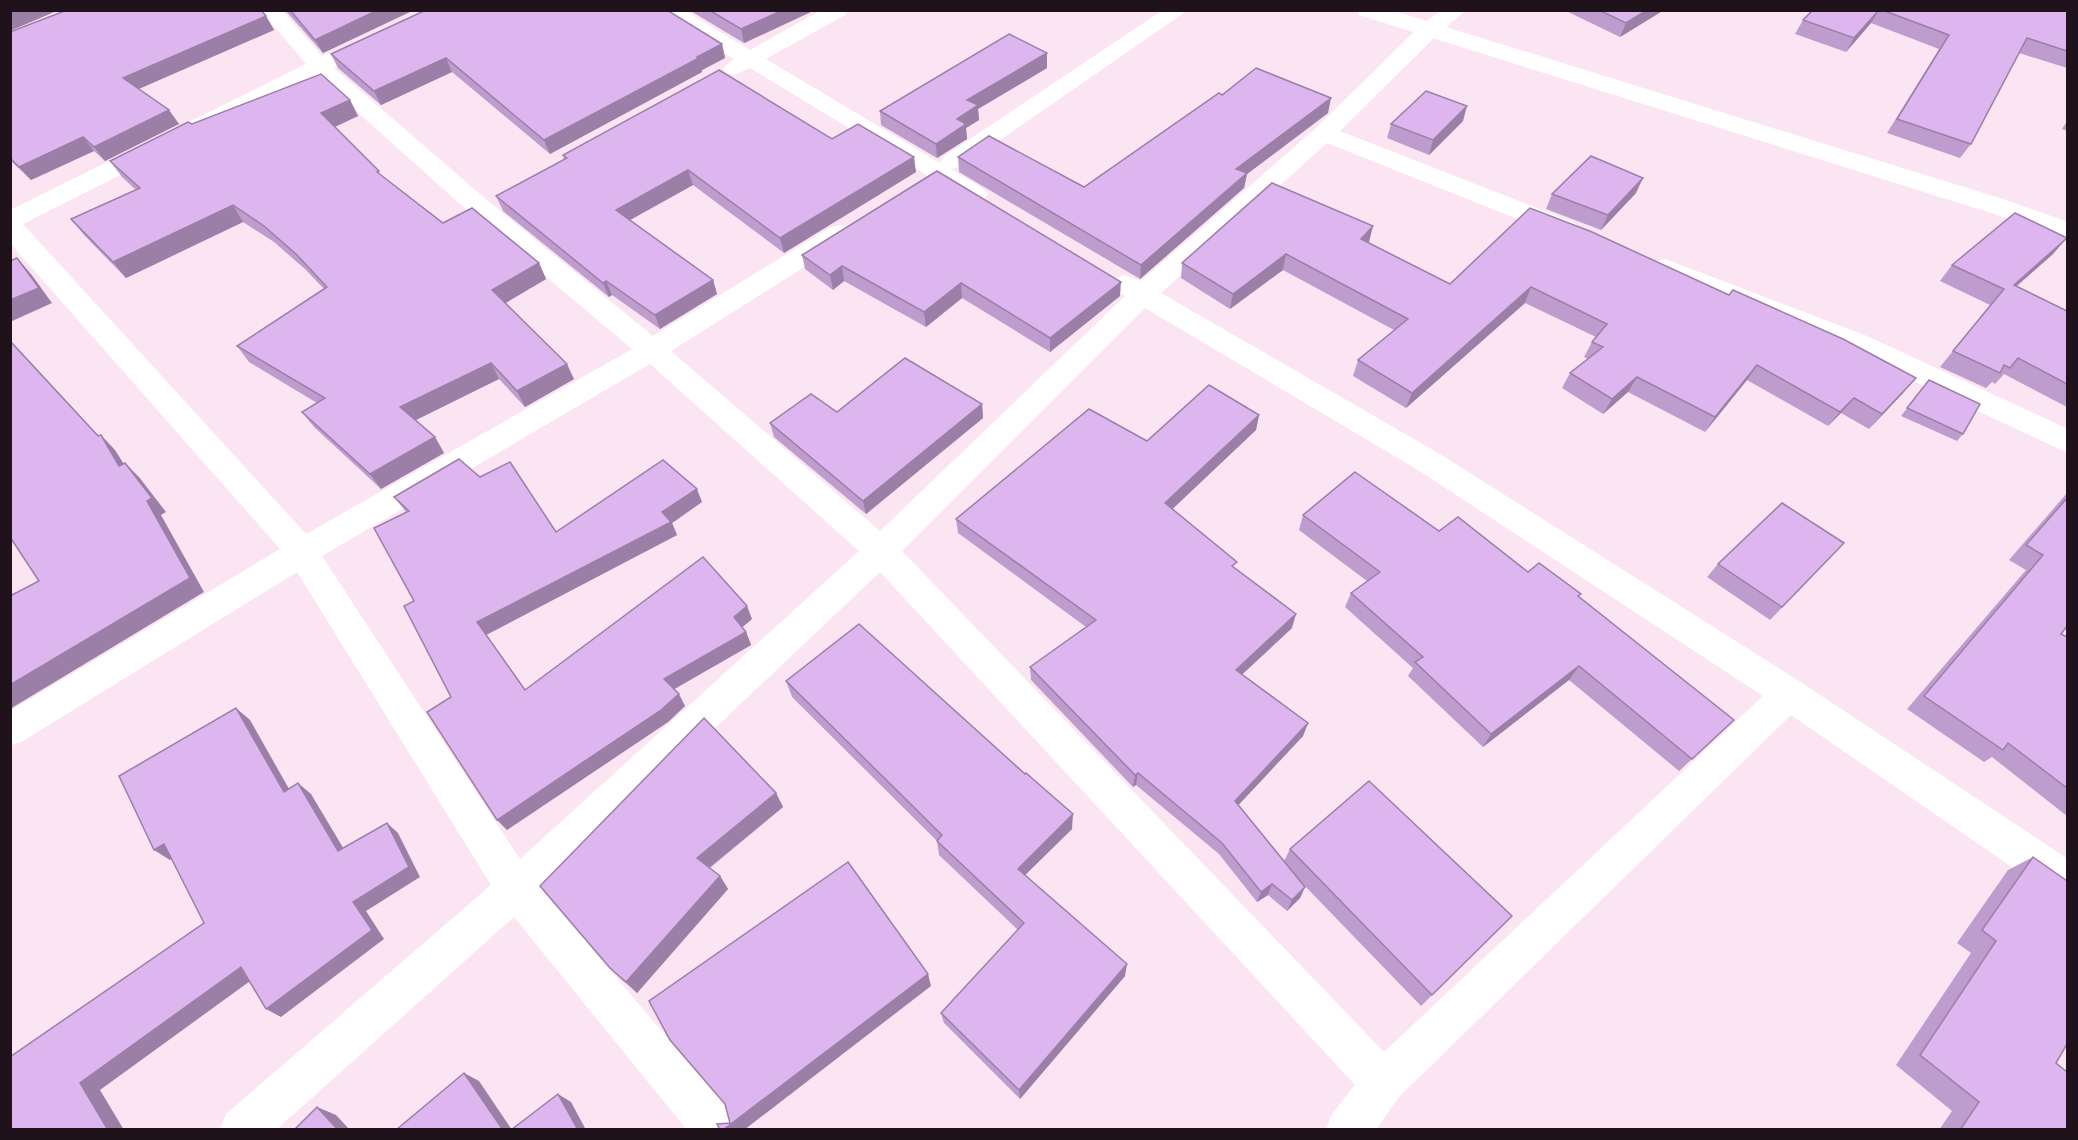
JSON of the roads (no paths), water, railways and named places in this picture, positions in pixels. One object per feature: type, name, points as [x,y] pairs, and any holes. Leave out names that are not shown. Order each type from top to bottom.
[{"type":"street","points":[[270,10],[319,66],[489,200],[652,350],[881,551],[1383,1083]]},
{"type":"street","points":[[668,10],[999,209]]},
{"type":"street","points":[[717,77],[837,10]]},
{"type":"street","points":[[908,190],[1178,10]]},
{"type":"street","points":[[1367,10],[1985,202],[2067,231]]},
{"type":"street","points":[[242,1130],[516,890],[881,551],[1142,295],[1324,133],[1429,30],[1456,10]]},
{"type":"street","points":[[10,220],[362,46]]},
{"type":"street","points":[[1324,133],[1586,237]]},
{"type":"street","points":[[10,730],[302,552],[652,350],[859,221]]},
{"type":"street","points":[[10,226],[302,552],[516,890],[716,1130]]},
{"type":"street","points":[[1640,258],[1857,343],[2067,442]]},
{"type":"street","points":[[1101,270],[1429,462],[1789,694],[2067,882]]},
{"type":"street","points":[[1348,1130],[1383,1083],[1789,694]]}]
